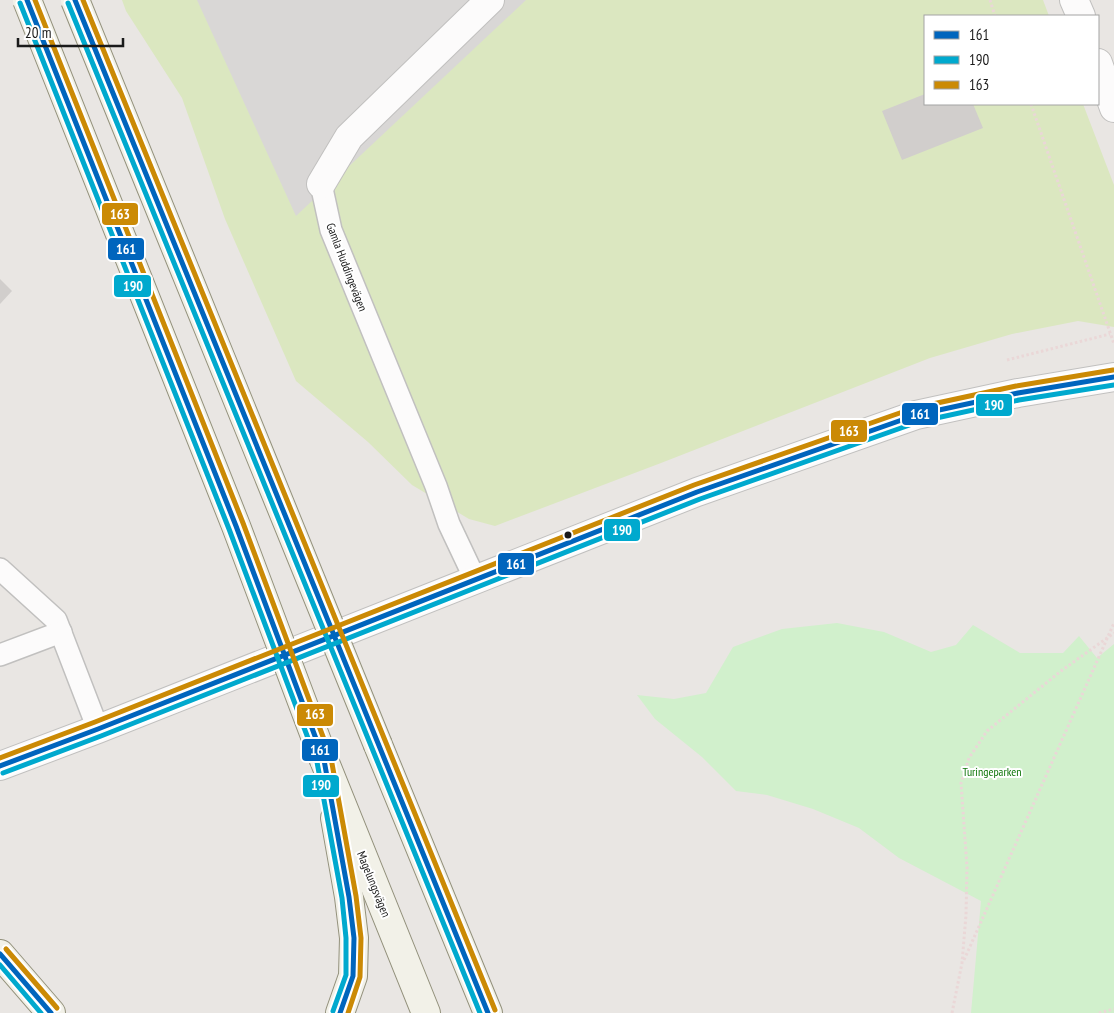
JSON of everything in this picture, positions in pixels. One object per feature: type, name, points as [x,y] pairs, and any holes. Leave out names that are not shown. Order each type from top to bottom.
[{"type":"main road","name":"Magelungsvägen","points":[[27,0],[236,526],[324,760],[426,1013]]},
{"type":"main road","points":[[75,0],[488,1013]]},
{"type":"main road","points":[[324,760],[349,897],[354,938],[352,976],[340,1013]]},
{"type":"main road","points":[[0,954],[51,1013]]},
{"type":"street","name":"Gamla Huddingevägen","points":[[321,184],[348,137],[490,0]]},
{"type":"street","points":[[1074,0],[1081,15]]},
{"type":"street","points":[[1099,66],[1114,108]]},
{"type":"street","points":[[0,766],[697,492],[916,415],[1018,393],[1114,378]]},
{"type":"lane","name":"Gamla Huddingevägen","points":[[321,184],[331,230],[436,486],[449,524],[475,579]]},
{"type":"lane","points":[[0,570],[56,620],[98,729]]},
{"type":"lane","points":[[0,655],[61,632]]},
{"type":"path","points":[[990,0],[995,15]]},
{"type":"path","points":[[1031,105],[1114,344]]},
{"type":"path","points":[[962,963],[1114,623]]},
{"type":"path","points":[[952,1013],[962,963],[966,915],[967,867],[961,783],[969,758],[987,732],[1060,671],[1114,632]]},
{"type":"path","points":[[1099,1013],[1114,1009]]},
{"type":"green space","points":[[122,0],[1043,0],[1049,15],[924,15],[924,105],[1083,105],[1114,185],[1114,327],[1078,321],[1012,334],[930,358],[495,526],[469,519],[412,485],[368,442],[296,381],[225,219],[182,98],[126,11]]},
{"type":"green space","name":"Turingeparken","points":[[837,623],[884,632],[931,652],[956,645],[973,625],[1020,653],[1063,653],[1079,636],[1097,658],[1114,644],[1114,1013],[971,1013],[981,901],[899,858],[859,828],[813,809],[767,795],[736,791],[702,757],[655,719],[637,695],[674,699],[706,693],[733,647],[782,629]]},
{"type":"shaded area","points":[[197,0],[526,0],[296,216]]},
{"type":"building","points":[[924,94],[924,105],[973,105],[983,128],[902,160],[882,111]]},
{"type":"building","points":[[0,279],[12,291],[0,304]]},
{"type":"transit line","name":"161","points":[[27,0],[236,526],[324,760],[349,897],[354,938],[353,976],[340,1013]]},
{"type":"transit line","name":"163","points":[[35,0],[243,523],[331,758],[356,896],[361,938],[360,977],[348,1013]]},
{"type":"transit line","name":"161","points":[[75,0],[488,1013]]},
{"type":"transit line","name":"163","points":[[83,0],[495,1010]]},
{"type":"transit line","name":"190","points":[[20,3],[229,529],[317,762],[342,898],[346,938],[346,975],[333,1011]]},
{"type":"transit line","name":"190","points":[[68,3],[480,1013]]},
{"type":"transit line","name":"163","points":[[0,758],[694,485],[914,408],[1016,386],[1113,370]]},
{"type":"transit line","name":"161","points":[[0,766],[697,492],[916,415],[1018,393],[1114,377]]},
{"type":"transit line","name":"190","points":[[3,773],[700,499],[918,422],[1019,400],[1114,385]]},
{"type":"transit line","name":"163","points":[[6,949],[57,1008]]},
{"type":"transit line","name":"161","points":[[0,954],[51,1013]]},
{"type":"transit line","name":"190","points":[[0,965],[41,1013]]}]
